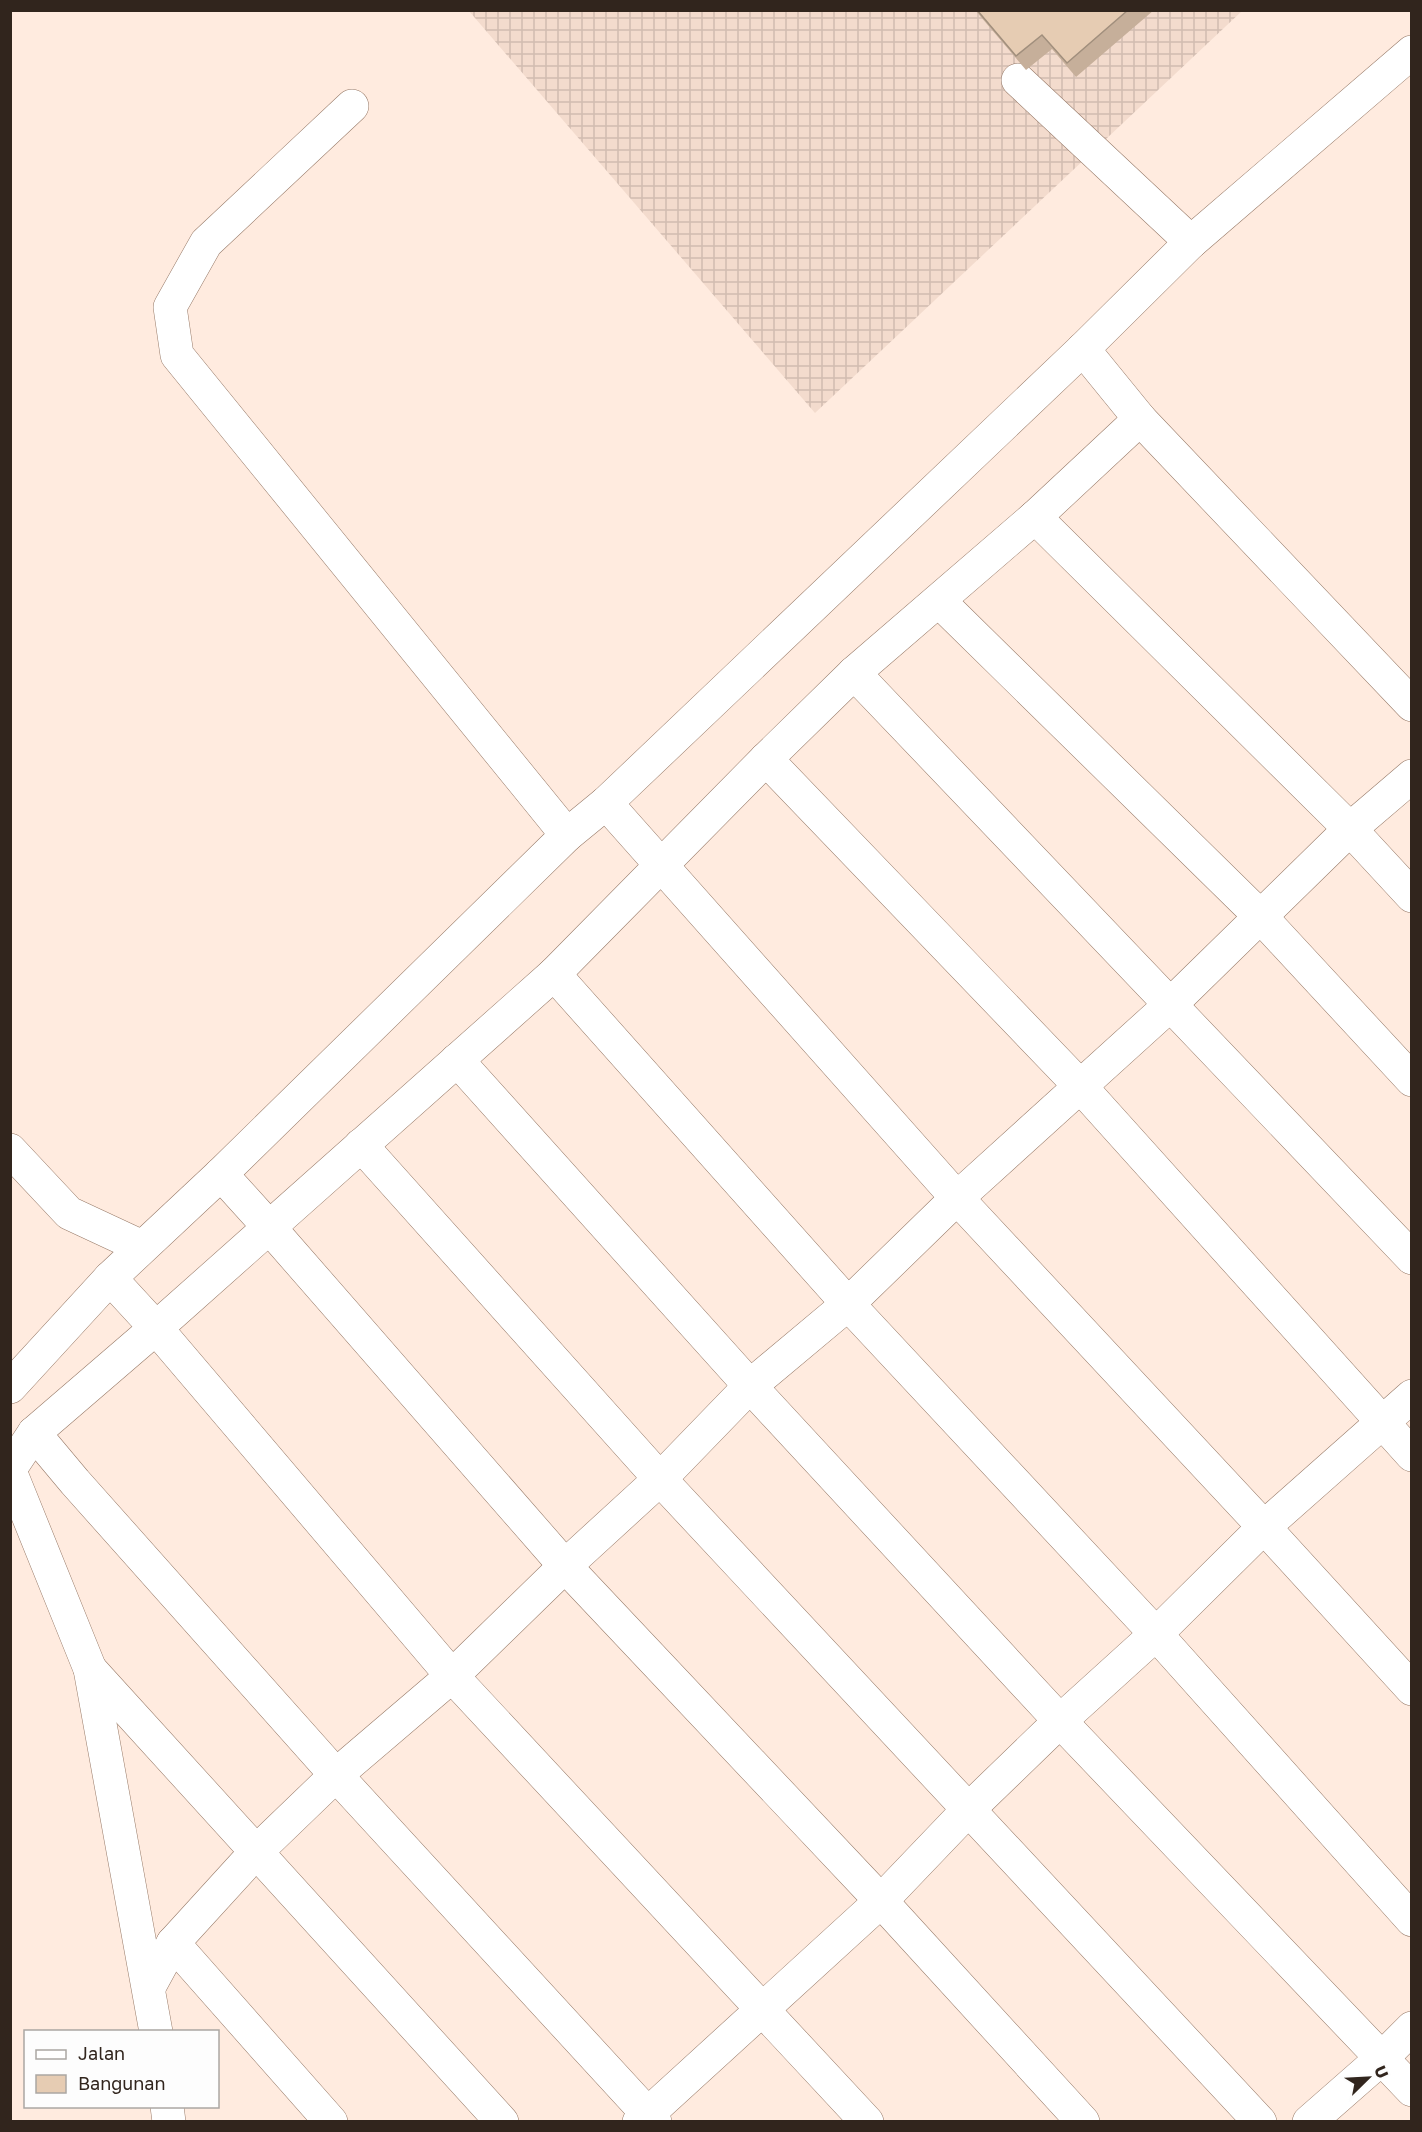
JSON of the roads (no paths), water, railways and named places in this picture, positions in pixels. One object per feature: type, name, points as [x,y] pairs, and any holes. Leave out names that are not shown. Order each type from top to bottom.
[{"type":"street","points":[[10,1387],[110,1278],[221,1174],[567,836],[606,803],[1083,350],[1191,243],[1412,52]]},
{"type":"street","points":[[1018,80],[1191,243]]},
{"type":"street","points":[[352,106],[206,243],[170,307],[177,355],[567,836]]},
{"type":"street","points":[[1083,350],[1140,419],[1412,705]]},
{"type":"street","points":[[156,2030],[90,1670],[10,1470],[34,1433],[156,1328],[554,974],[854,673],[1035,517],[1140,419]]},
{"type":"street","points":[[1035,517],[1350,829],[1412,896]]},
{"type":"street","points":[[939,601],[1261,917],[1412,1080]]},
{"type":"street","points":[[854,673],[1412,1258]]},
{"type":"street","points":[[766,759],[1080,1086],[1412,1455]]},
{"type":"street","points":[[149,1987],[173,1943],[255,1853],[336,1775],[452,1676],[565,1566],[660,1479],[750,1386],[848,1304],[957,1198],[1170,1005],[1350,829],[1412,776]]},
{"type":"street","points":[[606,803],[957,1198],[1412,1689]]},
{"type":"street","points":[[554,974],[848,1304],[1156,1634],[1412,1920]]},
{"type":"street","points":[[457,1059],[750,1386],[1060,1721],[1412,2090]]},
{"type":"street","points":[[361,1145],[660,1479],[1260,2121]]},
{"type":"street","points":[[10,1150],[69,1213],[142,1247]]},
{"type":"street","points":[[221,1174],[565,1566],[881,1901],[1083,2121]]},
{"type":"street","points":[[110,1278],[156,1328],[452,1676],[867,2121]]},
{"type":"street","points":[[34,1433],[336,1775],[647,2119],[762,2008],[881,1901],[968,1810],[1060,1721],[1156,1634],[1264,1527],[1412,1396]]},
{"type":"street","points":[[90,1670],[502,2121]]},
{"type":"street","points":[[173,1943],[331,2121]]},
{"type":"street","points":[[1309,2121],[1382,2058],[1412,2028]]}]
